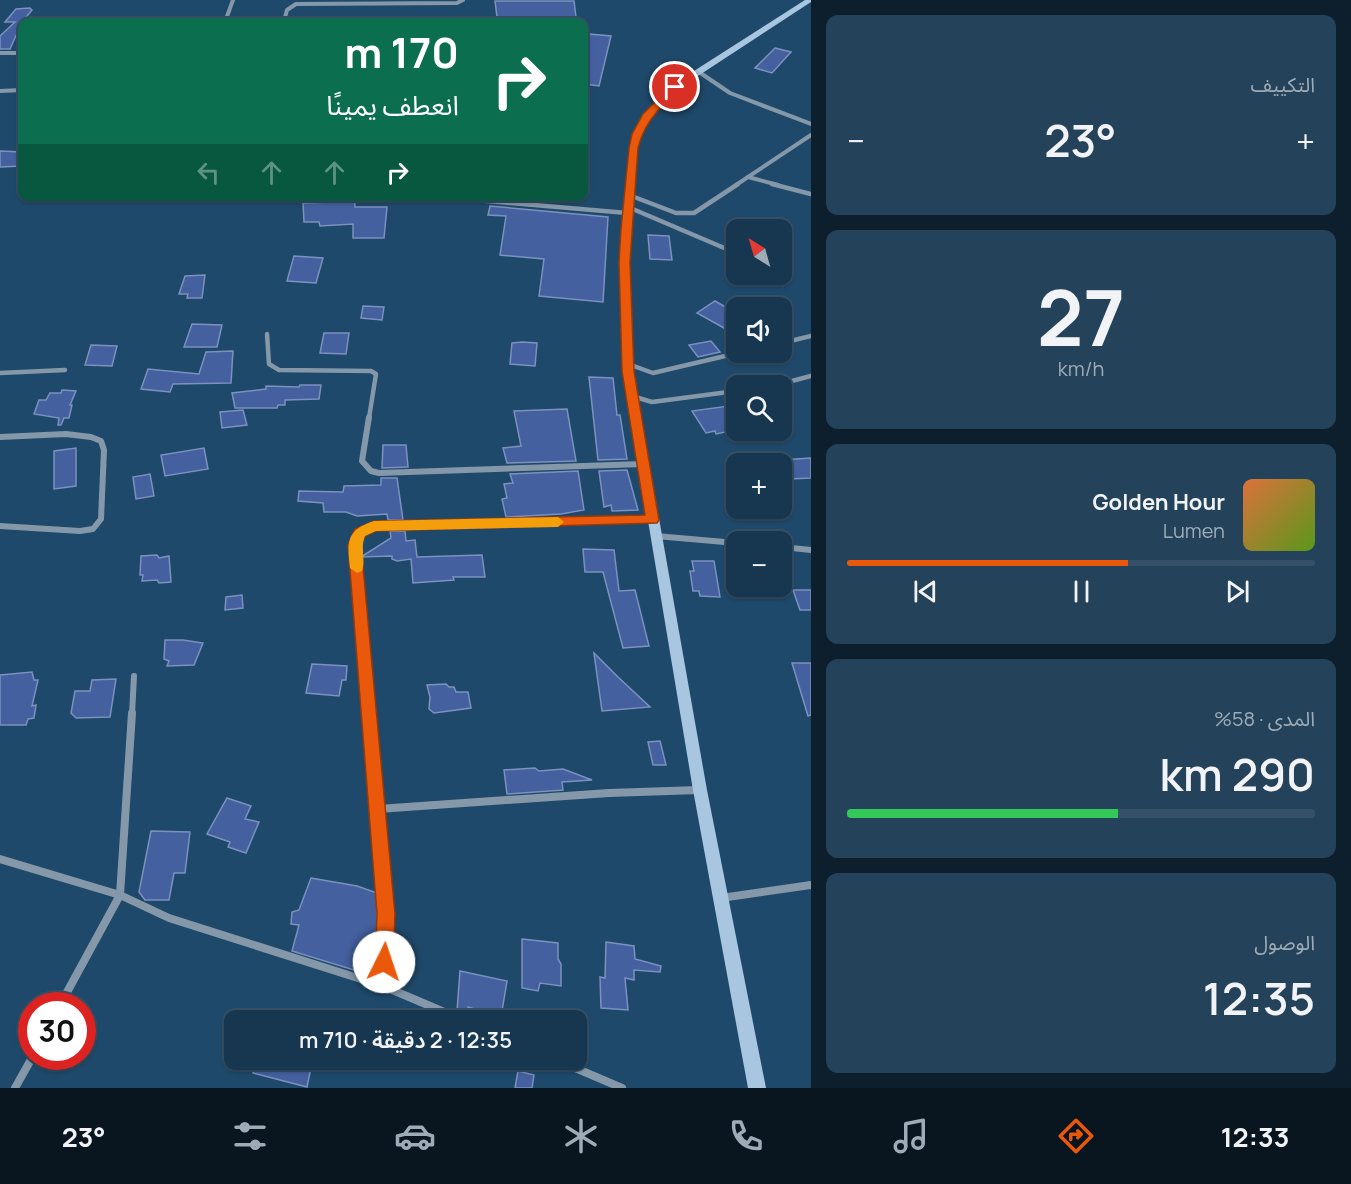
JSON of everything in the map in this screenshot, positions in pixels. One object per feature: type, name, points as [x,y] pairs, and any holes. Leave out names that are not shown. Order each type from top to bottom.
[{"type":"street","points":[[226,18],[233,0]]},
{"type":"street","points":[[285,18],[290,7],[296,2],[457,3],[463,0]]},
{"type":"street","points":[[758,1088],[700,790],[643,464],[628,364],[624,262],[633,148],[640,128],[657,103],[675,87],[809,1]]},
{"type":"street","points":[[0,53],[18,53]]},
{"type":"street","points":[[699,72],[730,93],[811,124]]},
{"type":"street","points":[[0,91],[18,90]]},
{"type":"street","points":[[540,201],[628,205],[684,215],[694,213],[811,135]]},
{"type":"street","points":[[748,177],[811,194]]},
{"type":"street","points":[[628,205],[726,249]]},
{"type":"street","points":[[267,334],[269,364],[279,370],[371,371],[376,374],[362,461],[371,471],[379,473],[643,464]]},
{"type":"street","points":[[792,341],[811,336]]},
{"type":"street","points":[[628,364],[654,373],[726,356]]},
{"type":"street","points":[[0,374],[66,370]]},
{"type":"street","points":[[792,381],[811,376]]},
{"type":"street","points":[[632,396],[652,402],[726,392]]},
{"type":"street","points":[[0,437],[80,435],[94,437],[101,441],[104,450],[102,519],[93,529],[80,531],[0,526]]},
{"type":"street","points":[[382,986],[386,914],[355,545],[360,532],[374,526],[653,520]]},
{"type":"street","points":[[656,536],[726,542]]},
{"type":"street","points":[[792,548],[811,550]]},
{"type":"street","points":[[67,992],[120,896],[134,676]]},
{"type":"street","points":[[378,809],[700,790]]},
{"type":"street","points":[[0,859],[120,896],[169,918],[382,986],[439,1010]]},
{"type":"street","points":[[721,898],[811,885]]},
{"type":"street","points":[[15,1088],[25,1070]]},
{"type":"street","points":[[580,1070],[622,1088]]},
{"type":"building","points":[[495,1],[574,1],[576,17],[497,17]]},
{"type":"building","points":[[30,8],[32,10],[25,18],[18,18],[18,31],[10,49],[0,49],[0,36],[15,22],[5,22],[16,9]]},
{"type":"building","points":[[589,34],[611,36],[599,86],[588,85]]},
{"type":"building","points":[[775,48],[791,52],[772,73],[755,68]]},
{"type":"building","points":[[0,151],[18,152],[18,166],[0,167]]},
{"type":"building","points":[[354,201],[355,207],[387,207],[384,238],[353,238],[353,224],[320,226],[319,222],[304,222],[303,203]]},
{"type":"building","points":[[490,206],[608,217],[603,302],[539,296],[544,259],[500,255],[506,216],[488,215]]},
{"type":"building","points":[[648,235],[669,236],[672,260],[650,259]]},
{"type":"building","points":[[294,256],[323,258],[316,283],[287,281]]},
{"type":"building","points":[[205,275],[202,298],[187,298],[188,294],[179,294],[185,276]]},
{"type":"building","points":[[715,301],[726,307],[726,326],[724,328],[697,313]]},
{"type":"building","points":[[363,306],[384,307],[382,320],[361,318]]},
{"type":"building","points":[[192,324],[222,325],[217,347],[184,347]]},
{"type":"building","points":[[324,333],[349,333],[346,354],[320,353]]},
{"type":"building","points":[[711,341],[720,352],[698,357],[689,345]]},
{"type":"building","points":[[512,343],[537,343],[535,366],[510,364]]},
{"type":"building","points":[[91,345],[117,346],[112,366],[85,365]]},
{"type":"building","points":[[233,351],[231,383],[173,384],[170,392],[141,389],[148,369],[199,374],[206,352]]},
{"type":"building","points":[[589,377],[613,378],[617,415],[620,415],[627,459],[598,460]]},
{"type":"building","points":[[300,385],[321,385],[319,399],[285,400],[285,405],[278,405],[277,408],[235,408],[232,393],[266,389],[266,386],[299,387]]},
{"type":"building","points":[[62,390],[76,391],[70,405],[72,405],[69,418],[64,418],[61,425],[58,425],[59,418],[34,414],[39,400],[46,400],[50,393],[61,393]]},
{"type":"building","points":[[726,406],[726,432],[706,433],[692,411]]},
{"type":"building","points":[[567,409],[576,461],[507,463],[503,448],[521,446],[514,411]]},
{"type":"building","points":[[243,410],[247,425],[222,428],[220,412]]},
{"type":"building","points":[[383,445],[406,445],[408,467],[382,468]]},
{"type":"building","points":[[76,448],[76,486],[54,489],[54,451]]},
{"type":"building","points":[[204,448],[208,469],[165,476],[161,455]]},
{"type":"building","points":[[811,458],[811,478],[792,479],[792,459]]},
{"type":"building","points":[[627,470],[638,510],[612,511],[611,505],[604,507],[599,471]]},
{"type":"building","points":[[578,471],[584,510],[561,514],[506,517],[502,499],[507,498],[504,484],[513,483],[510,474]]},
{"type":"building","points":[[150,474],[154,496],[136,499],[133,477]]},
{"type":"building","points":[[381,478],[397,478],[403,520],[388,520],[387,514],[357,516],[346,512],[324,512],[323,503],[298,501],[299,491],[343,492],[344,486],[381,485]]},
{"type":"building","points":[[390,531],[405,531],[406,541],[415,540],[417,557],[482,555],[485,577],[453,577],[454,580],[413,583],[411,559],[397,561],[392,559],[392,556],[361,557],[391,538]]},
{"type":"building","points":[[583,549],[614,550],[619,591],[635,590],[649,646],[623,648],[603,572],[585,572]]},
{"type":"building","points":[[157,555],[159,558],[169,556],[171,582],[142,581],[141,556]]},
{"type":"building","points":[[692,561],[714,561],[720,597],[700,596],[699,591],[693,591],[690,571],[694,571]]},
{"type":"building","points":[[793,590],[811,590],[811,610],[800,610]]},
{"type":"building","points":[[242,595],[243,608],[225,610],[226,597]]},
{"type":"building","points":[[165,640],[203,643],[194,665],[167,666],[169,661],[164,659]]},
{"type":"building","points":[[594,653],[618,677],[650,707],[602,711]]},
{"type":"building","points":[[792,663],[811,663],[811,715],[808,716]]},
{"type":"building","points":[[312,664],[347,666],[346,680],[342,680],[339,696],[306,693]]},
{"type":"building","points":[[32,672],[34,680],[38,680],[32,706],[36,705],[34,718],[28,719],[26,725],[0,725],[0,675]]},
{"type":"building","points":[[116,679],[110,717],[76,718],[71,713],[75,691],[90,691],[92,680]]},
{"type":"building","points":[[446,684],[454,687],[456,692],[468,692],[471,708],[434,713],[429,709],[430,697],[427,685]]},
{"type":"building","points":[[660,741],[666,765],[653,765],[648,742]]},
{"type":"building","points":[[535,768],[539,771],[563,769],[592,780],[562,782],[563,790],[507,794],[504,770]]},
{"type":"building","points":[[227,798],[251,806],[245,819],[259,822],[246,853],[228,847],[230,842],[207,834]]},
{"type":"building","points":[[151,831],[190,832],[185,873],[174,873],[169,900],[145,900],[139,892]]},
{"type":"building","points":[[311,878],[357,886],[377,893],[378,970],[370,975],[292,951],[299,925],[291,924],[292,912],[299,910]]},
{"type":"building","points":[[522,939],[558,943],[561,986],[540,983],[538,991],[522,988]]},
{"type":"building","points":[[606,942],[634,946],[635,959],[661,966],[660,972],[634,970],[634,980],[625,978],[628,1010],[601,1008],[600,977],[605,978]]},
{"type":"building","points":[[460,971],[507,981],[502,1010],[478,1010],[468,1007],[468,1010],[457,1010]]},
{"type":"building","points":[[254,1070],[311,1070],[307,1087],[253,1073]]},
{"type":"building","points":[[518,1071],[534,1075],[532,1088],[515,1088]]},
{"type":"slow traffic","points":[[357,568],[355,545],[360,532],[374,526],[558,522]]},
{"type":"route","points":[[384,962],[386,914],[355,545],[360,532],[374,526],[653,520],[628,371],[624,262],[633,148],[637,134],[657,103],[675,87]]}]
